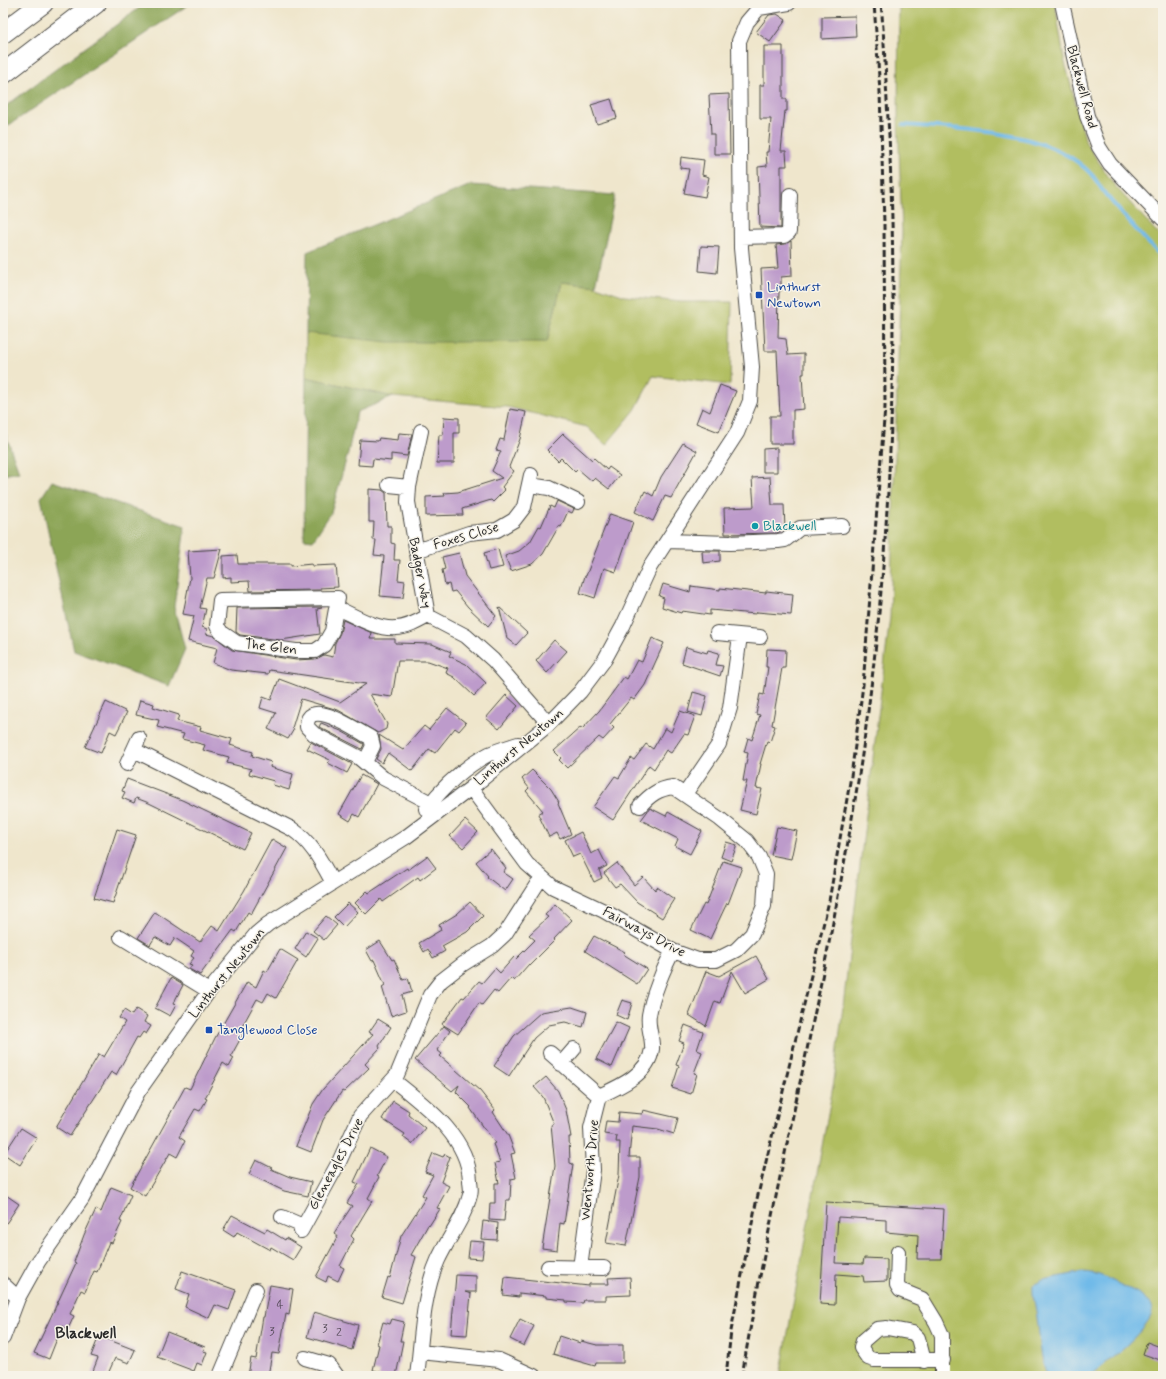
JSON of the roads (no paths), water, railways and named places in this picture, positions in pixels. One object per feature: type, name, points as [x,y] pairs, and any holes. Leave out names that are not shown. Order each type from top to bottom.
[{"type":"highway","points":[[3,33],[43,3]]},
{"type":"highway","points":[[3,74],[96,3]]},
{"type":"street","name":"Linthurst Newtown","points":[[3,1338],[18,1298],[38,1262],[82,1199],[138,1092],[209,992],[256,934],[268,924],[406,837],[471,788],[549,724],[580,692],[605,659],[623,626],[650,567],[734,439],[750,401],[752,368],[741,237],[739,41],[747,22],[759,8],[789,3]]},
{"type":"street","name":"Blackwell Road","points":[[1062,3],[1087,116],[1100,147],[1110,164],[1163,219]]},
{"type":"street","points":[[741,237],[784,236],[789,232],[790,195]]},
{"type":"street","name":"Badger Way","points":[[421,431],[409,487],[408,502],[428,616],[466,636],[493,660],[549,724]]},
{"type":"street","name":"Foxes Close","points":[[416,551],[469,533],[497,530],[514,520],[524,507],[530,480],[578,502]]},
{"type":"street","points":[[389,485],[409,487]]},
{"type":"street","points":[[667,541],[730,543],[778,541],[785,540],[800,528],[842,526]]},
{"type":"street","name":"The Glen","points":[[338,598],[337,608],[332,631],[324,645],[315,651],[296,651],[236,643],[221,632],[217,626],[220,600],[338,598]]},
{"type":"street","name":"The Glen","points":[[337,608],[381,627],[396,628],[428,616]]},
{"type":"street","points":[[717,633],[760,637]]},
{"type":"street","points":[[640,806],[650,794],[663,788],[679,790],[719,744],[730,708],[740,636]]},
{"type":"street","points":[[406,837],[431,803],[456,776],[489,754],[528,741]]},
{"type":"street","points":[[127,764],[136,744],[292,829],[304,837],[316,851],[333,883]]},
{"type":"street","points":[[365,762],[383,778],[431,803]]},
{"type":"street","name":"Fairways Drive","points":[[471,788],[527,864],[541,878],[554,887],[604,911],[673,952],[698,960],[716,960],[736,950],[752,934],[764,906],[766,874],[759,857],[747,841],[679,790]]},
{"type":"street","name":"Gleneagles Drive","points":[[282,1217],[302,1229],[339,1162],[360,1116],[393,1080],[430,995],[441,981],[492,946],[505,934],[541,878]]},
{"type":"street","points":[[120,937],[209,992]]},
{"type":"street","points":[[550,1053],[599,1096],[624,1084],[637,1074],[648,1062],[652,1048],[648,1027],[649,1014],[666,964],[673,952]]},
{"type":"street","points":[[561,1064],[574,1049]]},
{"type":"street","points":[[393,1080],[428,1108],[452,1135],[463,1153],[470,1173],[471,1194],[462,1217],[438,1261],[426,1300],[417,1376]]},
{"type":"street","name":"Wentworth Drive","points":[[580,1268],[593,1170],[591,1128],[599,1096]]},
{"type":"street","points":[[898,1252],[897,1285],[900,1290],[922,1299],[942,1335],[942,1376]]},
{"type":"street","points":[[548,1267],[604,1268]]},
{"type":"street","points":[[3,1284],[18,1298]]},
{"type":"street","points":[[220,1376],[256,1290]]},
{"type":"street","points":[[420,1352],[498,1360],[534,1376]]},
{"type":"street","points":[[305,1358],[329,1366],[337,1376]]},
{"type":"street","points":[[924,1361],[943,1360]]},
{"type":"water","points":[[1082,1272],[1094,1273],[1104,1277],[1142,1296],[1151,1306],[1151,1316],[1137,1335],[1127,1345],[1090,1376],[1047,1376],[1042,1355],[1033,1285],[1043,1280]]},
{"type":"waterway","points":[[903,125],[977,130],[1004,134],[1053,148],[1074,160],[1092,175],[1106,195],[1163,258]]},
{"type":"railway","points":[[726,1376],[731,1331],[756,1203],[829,901],[851,776],[863,685],[885,407],[884,223],[880,92],[874,3]]},
{"type":"railway","points":[[742,1376],[755,1302],[845,856],[858,781],[878,621],[890,459],[893,296],[889,135],[881,3]]},
{"type":"place","name":"Linthurst Newtown","points":[[759,295]]},
{"type":"place","name":"Blackwell","points":[[755,526]]},
{"type":"place","name":"Tanglewood Close","points":[[209,1030]]},
{"type":"district","name":"Blackwell","points":[[86,1333]]}]
